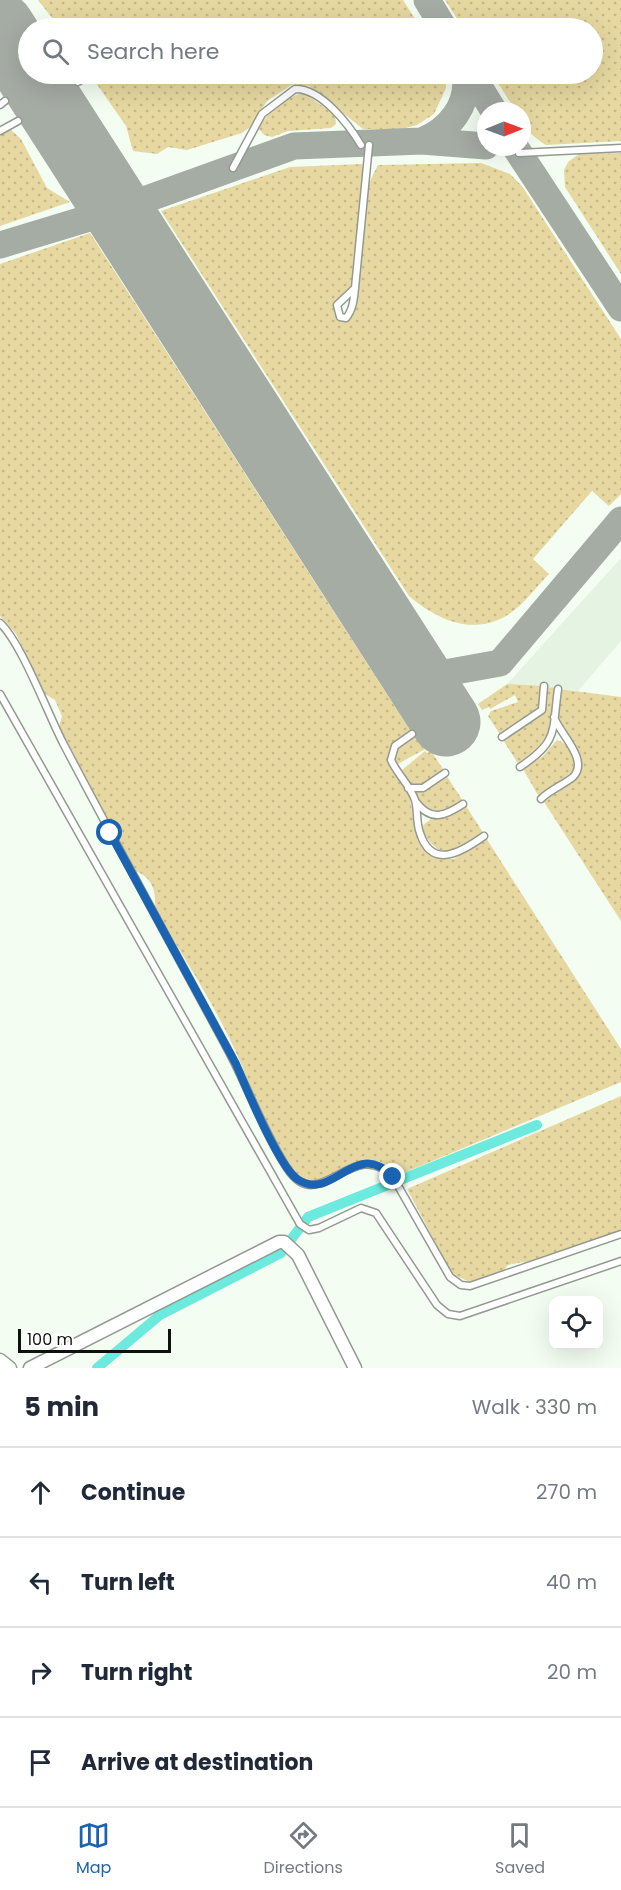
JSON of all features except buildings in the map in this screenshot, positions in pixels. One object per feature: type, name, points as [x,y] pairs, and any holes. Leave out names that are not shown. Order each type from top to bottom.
[{"type":"street","points":[[30,1368],[276,1243],[287,1245],[298,1255],[355,1368]]},
{"type":"street","points":[[0,1360],[10,1368]]},
{"type":"lane","points":[[233,168],[262,114],[295,89],[310,91],[348,122],[365,145],[355,288],[350,313],[346,318],[340,317],[337,305],[355,288]]},
{"type":"lane","points":[[0,131],[18,121]]},
{"type":"lane","points":[[531,152],[621,148]]},
{"type":"lane","points":[[0,623],[12,639],[62,742],[236,1064],[252,1103],[288,1169],[297,1179],[309,1184],[322,1184],[362,1163],[375,1164],[393,1177],[450,1277],[461,1285],[479,1285],[621,1234]]},
{"type":"lane","points":[[502,737],[542,710],[544,686]]},
{"type":"lane","points":[[520,767],[546,748],[550,741],[558,688]]},
{"type":"lane","points":[[0,694],[300,1224],[309,1230],[319,1228],[361,1208],[376,1213],[437,1305],[448,1314],[460,1316],[621,1261]]},
{"type":"lane","points":[[541,799],[572,777],[577,767],[574,750],[554,717]]},
{"type":"lane","points":[[412,735],[395,746],[390,754],[392,764],[415,802],[422,810],[434,816],[447,814],[463,804]]},
{"type":"lane","points":[[408,788],[423,788],[445,773]]},
{"type":"lane","points":[[415,802],[420,835],[432,850],[439,854],[454,855],[484,836]]},
{"type":"shaded area","points":[[38,0],[403,0],[415,18],[52,18]]},
{"type":"shaded area","points":[[445,0],[621,0],[621,141],[546,145],[531,133],[531,102],[510,102],[498,84],[603,84],[603,18],[457,18]]},
{"type":"shaded area","points":[[97,84],[293,84],[267,101],[250,127],[242,133],[187,150],[168,147],[157,154],[133,151],[126,126]]},
{"type":"shaded area","points":[[293,84],[446,84],[446,88],[434,114],[417,125],[402,129],[363,129],[309,86]]},
{"type":"shaded area","points":[[304,93],[335,115],[336,124],[331,128],[288,131],[272,137],[264,135],[259,129],[267,116],[283,101]]},
{"type":"shaded area","points":[[9,128],[21,139],[47,188],[70,202],[0,226],[0,134]]},
{"type":"shaded area","points":[[621,153],[621,274],[565,187],[564,170],[568,162],[579,154]]},
{"type":"shaded area","points":[[481,163],[510,174],[522,186],[621,339],[621,494],[609,506],[592,491],[533,559],[549,574],[529,596],[506,616],[480,625],[467,625],[442,618],[409,596],[161,211],[290,167],[362,164],[364,180],[353,286],[334,304],[334,312],[339,319],[347,320],[352,311],[359,279],[367,191],[378,165]]},
{"type":"shaded area","points":[[90,233],[412,733],[392,745],[389,760],[409,794],[415,829],[430,853],[442,859],[454,859],[486,838],[621,1049],[621,1082],[399,1175],[383,1163],[370,1160],[357,1162],[325,1180],[313,1182],[301,1177],[283,1154],[273,1137],[225,1030],[155,908],[155,896],[150,882],[136,871],[59,727],[62,716],[55,700],[45,694],[16,634],[0,616],[0,264]]},
{"type":"shaded area","points":[[621,558],[621,641],[578,691],[507,684]]},
{"type":"shaded area","points":[[507,684],[542,686],[540,709],[501,736],[488,716],[491,711],[518,702],[515,695],[490,709],[489,707],[482,710],[478,704]]},
{"type":"shaded area","points":[[545,687],[556,688],[549,732],[540,748],[519,765],[503,740],[544,711]]},
{"type":"shaded area","points":[[559,689],[621,697],[621,921],[544,802],[579,774],[580,766],[556,719]]},
{"type":"shaded area","points":[[413,736],[425,749],[398,764],[402,770],[425,751],[427,753],[431,751],[445,772],[420,785],[410,783],[405,779],[393,762],[396,747]]},
{"type":"shaded area","points":[[557,740],[569,748],[573,771],[539,797],[523,769],[543,756]]},
{"type":"shaded area","points":[[446,775],[463,801],[440,814],[423,808],[414,791]]},
{"type":"shaded area","points":[[466,806],[484,834],[457,850],[450,852],[436,848],[425,836],[423,825],[431,819],[449,816]]},
{"type":"shaded area","points":[[621,1096],[621,1230],[530,1265],[523,1262],[508,1265],[501,1274],[472,1283],[452,1274],[407,1189]]},
{"type":"waterway","points":[[97,1368],[160,1315],[281,1253],[308,1217],[537,1125]]},
{"type":"taxiway","points":[[427,0],[438,18]]},
{"type":"taxiway","points":[[422,141],[449,123],[461,106],[466,84]]},
{"type":"taxiway","points":[[477,84],[488,102]]},
{"type":"taxiway","points":[[0,245],[119,209],[294,146],[422,141],[477,145]]},
{"type":"taxiway","points":[[521,156],[621,308]]},
{"type":"taxiway","points":[[417,678],[500,663],[621,520]]},
{"type":"runway","points":[[0,27],[18,55]]},
{"type":"runway","points":[[36,84],[446,722]]},
{"type":"route","points":[[110,833],[236,1064],[252,1103],[288,1169],[297,1179],[309,1184],[322,1184],[362,1163],[375,1164],[393,1177]]}]
